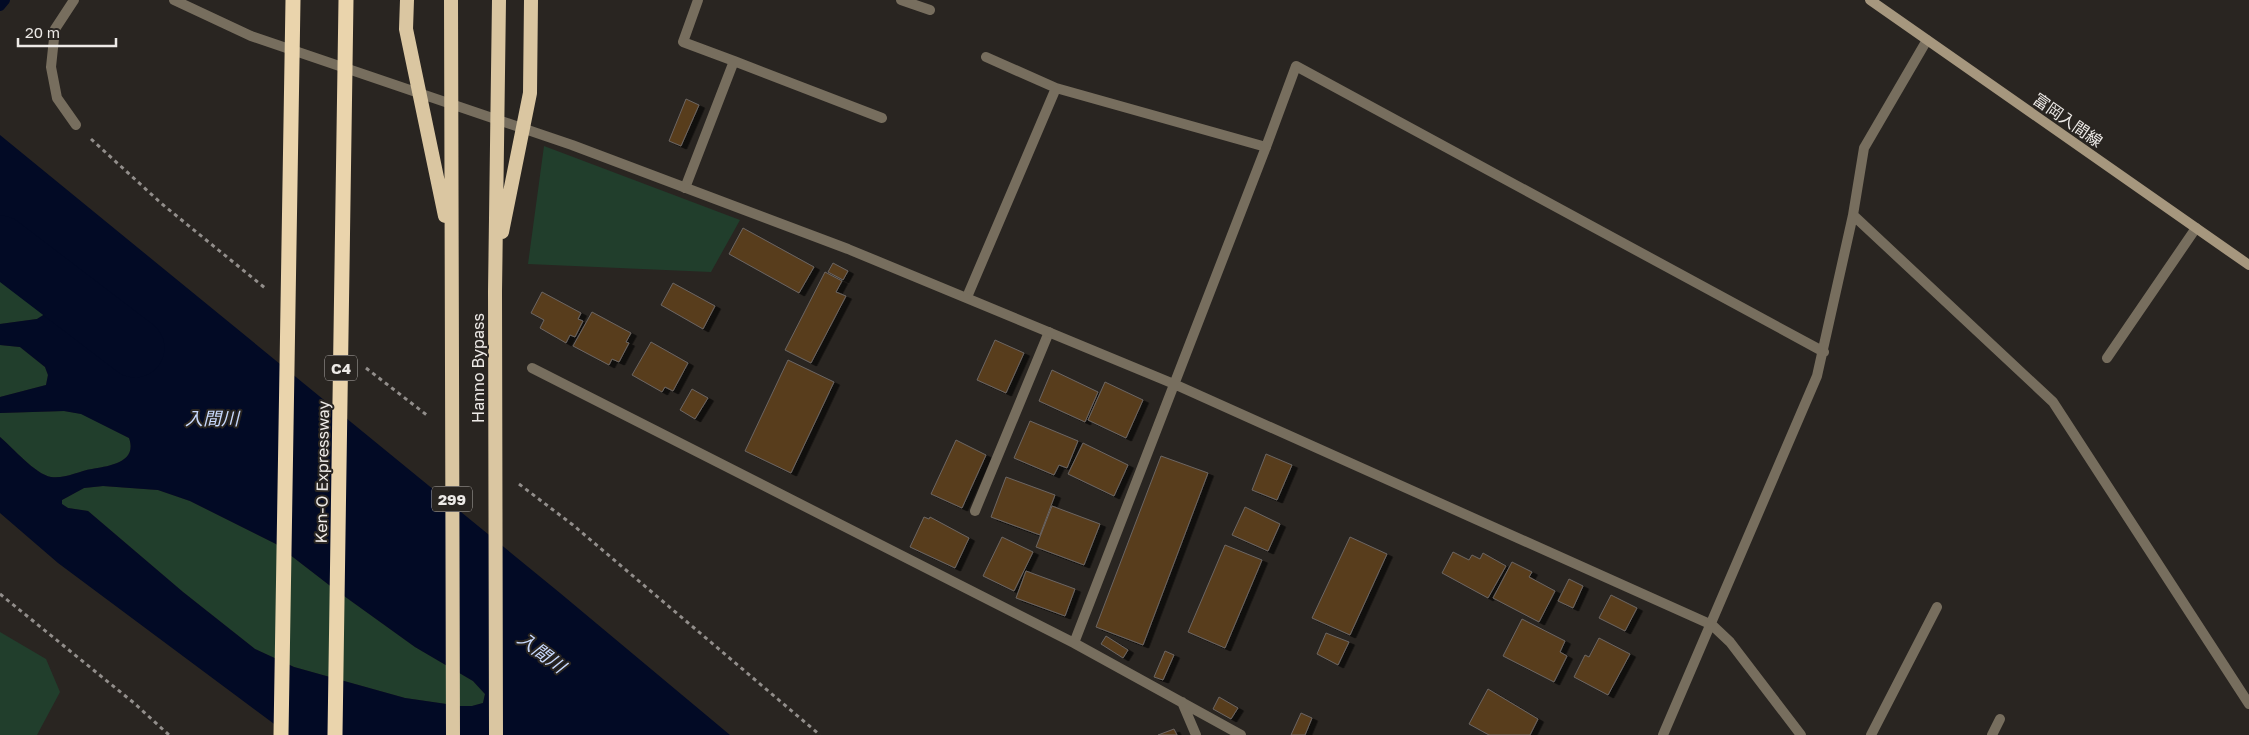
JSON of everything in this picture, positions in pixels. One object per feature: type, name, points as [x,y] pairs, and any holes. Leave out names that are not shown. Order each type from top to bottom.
[{"type":"highway","points":[[282,735],[293,0]]},
{"type":"highway","name":"Ken-O Expressway","points":[[335,735],[346,0]]},
{"type":"highway","points":[[407,0],[406,29],[451,244]]},
{"type":"highway","name":"Hanno Bypass","points":[[451,0],[453,735]]},
{"type":"highway","name":"Hanno Bypass","points":[[496,735],[495,266],[499,0]]},
{"type":"highway","points":[[495,266],[530,93],[531,0]]},
{"type":"main road","name":"富岡入間線","points":[[1870,0],[2249,265]]},
{"type":"street","points":[[74,0],[55,29],[52,67],[57,98],[76,125]]},
{"type":"street","points":[[174,0],[251,36],[572,145],[848,249],[1174,384],[1712,625],[1730,642],[1801,735]]},
{"type":"street","points":[[698,0],[683,42],[882,118]]},
{"type":"street","points":[[901,0],[930,10]]},
{"type":"street","points":[[1663,735],[1712,625],[1817,376],[1824,352],[1853,215],[1864,148],[1927,40]]},
{"type":"street","points":[[986,57],[1056,88],[1266,147]]},
{"type":"street","points":[[685,188],[734,61]]},
{"type":"street","points":[[1074,642],[1296,66],[1824,352]]},
{"type":"street","points":[[967,298],[1056,88]]},
{"type":"street","points":[[1853,215],[2053,402],[2249,704]]},
{"type":"street","points":[[2107,358],[2196,228]]},
{"type":"street","points":[[975,511],[1049,332]]},
{"type":"street","points":[[532,368],[1074,642],[1241,735]]},
{"type":"street","points":[[1872,735],[1937,607]]},
{"type":"street","points":[[1182,702],[1196,735]]},
{"type":"street","points":[[1992,735],[2000,719]]},
{"type":"path","points":[[0,594],[134,703],[169,735]]},
{"type":"green space","points":[[544,146],[740,220],[711,272],[528,264]]},
{"type":"green space","points":[[0,259],[23,260],[45,267],[71,284],[72,297],[37,319],[0,324]]},
{"type":"green space","points":[[0,345],[20,347],[45,367],[48,375],[46,385],[0,397]]},
{"type":"green space","points":[[64,411],[82,414],[129,438],[131,446],[129,453],[120,462],[67,476],[51,477],[31,466],[0,437],[0,413]]},
{"type":"green space","points":[[103,486],[158,490],[190,501],[276,544],[415,647],[473,681],[485,694],[483,703],[472,706],[460,706],[405,698],[294,667],[255,649],[183,592],[88,511],[68,508],[61,504],[62,500],[84,488]]},
{"type":"green space","points":[[0,632],[46,659],[60,692],[37,735],[0,735]]},
{"type":"water","name":"入間川","points":[[0,135],[560,593],[730,735],[289,735],[58,563],[0,513],[0,437],[31,466],[51,477],[67,476],[120,462],[129,453],[131,446],[129,438],[81,414],[64,411],[0,413],[0,397],[46,385],[48,375],[45,367],[20,347],[0,345],[0,324],[37,319],[72,297],[71,284],[45,267],[23,260],[0,259]],"holes":[[[103,486],[158,490],[190,501],[276,544],[415,647],[473,681],[485,694],[483,703],[472,706],[460,706],[405,698],[294,667],[255,649],[183,592],[88,511],[68,508],[62,504],[62,500],[84,488]]]},
{"type":"building","points":[[686,99],[699,105],[681,146],[669,141]]},
{"type":"building","points":[[743,228],[814,267],[799,293],[729,254]]},
{"type":"building","points":[[833,263],[848,271],[843,280],[828,272]]},
{"type":"building","points":[[825,272],[842,281],[836,292],[846,296],[811,363],[785,350]]},
{"type":"building","points":[[673,283],[715,306],[703,329],[661,305]]},
{"type":"building","points":[[542,292],[581,313],[578,319],[583,321],[575,337],[570,335],[566,343],[540,328],[544,320],[531,313]]},
{"type":"building","points":[[592,312],[631,333],[626,342],[629,343],[619,362],[612,359],[609,365],[573,346]]},
{"type":"building","points":[[995,340],[1024,353],[1006,393],[977,380]]},
{"type":"building","points":[[651,342],[688,363],[673,391],[665,387],[662,392],[632,375]]},
{"type":"building","points":[[788,360],[834,382],[791,473],[745,451]]},
{"type":"building","points":[[1052,370],[1098,392],[1085,422],[1039,401]]},
{"type":"building","points":[[1105,382],[1143,400],[1126,438],[1088,420]]},
{"type":"building","points":[[692,389],[708,398],[695,419],[680,410]]},
{"type":"building","points":[[1030,421],[1078,441],[1067,468],[1059,465],[1054,475],[1014,458]]},
{"type":"building","points":[[956,440],[986,455],[962,508],[931,494]]},
{"type":"building","points":[[1083,443],[1128,465],[1114,496],[1068,474]]},
{"type":"building","points":[[1266,454],[1292,465],[1277,500],[1252,490]]},
{"type":"building","points":[[1161,456],[1208,473],[1143,645],[1096,627]]},
{"type":"building","points":[[1006,477],[1055,495],[1040,535],[991,517]]},
{"type":"building","points":[[1052,506],[1100,524],[1084,565],[1036,547]]},
{"type":"building","points":[[1245,507],[1280,524],[1268,551],[1232,535]]},
{"type":"building","points":[[924,517],[929,519],[930,517],[969,538],[955,568],[910,547]]},
{"type":"building","points":[[1002,537],[1033,552],[1014,591],[983,576]]},
{"type":"building","points":[[1350,537],[1387,554],[1350,635],[1312,618]]},
{"type":"building","points":[[1225,545],[1262,560],[1225,648],[1188,632]]},
{"type":"building","points":[[1453,552],[1469,560],[1472,555],[1480,559],[1483,553],[1506,566],[1488,598],[1442,573]]},
{"type":"building","points":[[1512,562],[1532,572],[1529,577],[1555,591],[1539,622],[1493,598]]},
{"type":"building","points":[[1026,571],[1075,589],[1065,616],[1016,598]]},
{"type":"building","points":[[1569,579],[1583,586],[1573,608],[1558,601]]},
{"type":"building","points":[[1611,595],[1637,608],[1625,631],[1599,618]]},
{"type":"building","points":[[1522,619],[1565,641],[1560,652],[1567,656],[1554,682],[1503,656]]},
{"type":"building","points":[[1326,633],[1349,642],[1338,665],[1317,654]]},
{"type":"building","points":[[1106,636],[1128,650],[1123,658],[1101,644]]},
{"type":"building","points":[[1599,638],[1630,654],[1608,695],[1574,677],[1585,655],[1589,657]]},
{"type":"building","points":[[1165,651],[1174,655],[1163,680],[1154,677]]},
{"type":"building","points":[[1488,689],[1538,719],[1530,735],[1489,735],[1469,724]]},
{"type":"building","points":[[1219,697],[1238,708],[1231,719],[1213,709]]},
{"type":"building","points":[[1301,713],[1312,718],[1305,735],[1291,735]]},
{"type":"building","points":[[1174,729],[1177,735],[1158,735]]},
{"type":"waterway","points":[[0,6],[5,0]]},
{"type":"waterway","name":"入間川","points":[[0,245],[135,348]]}]
